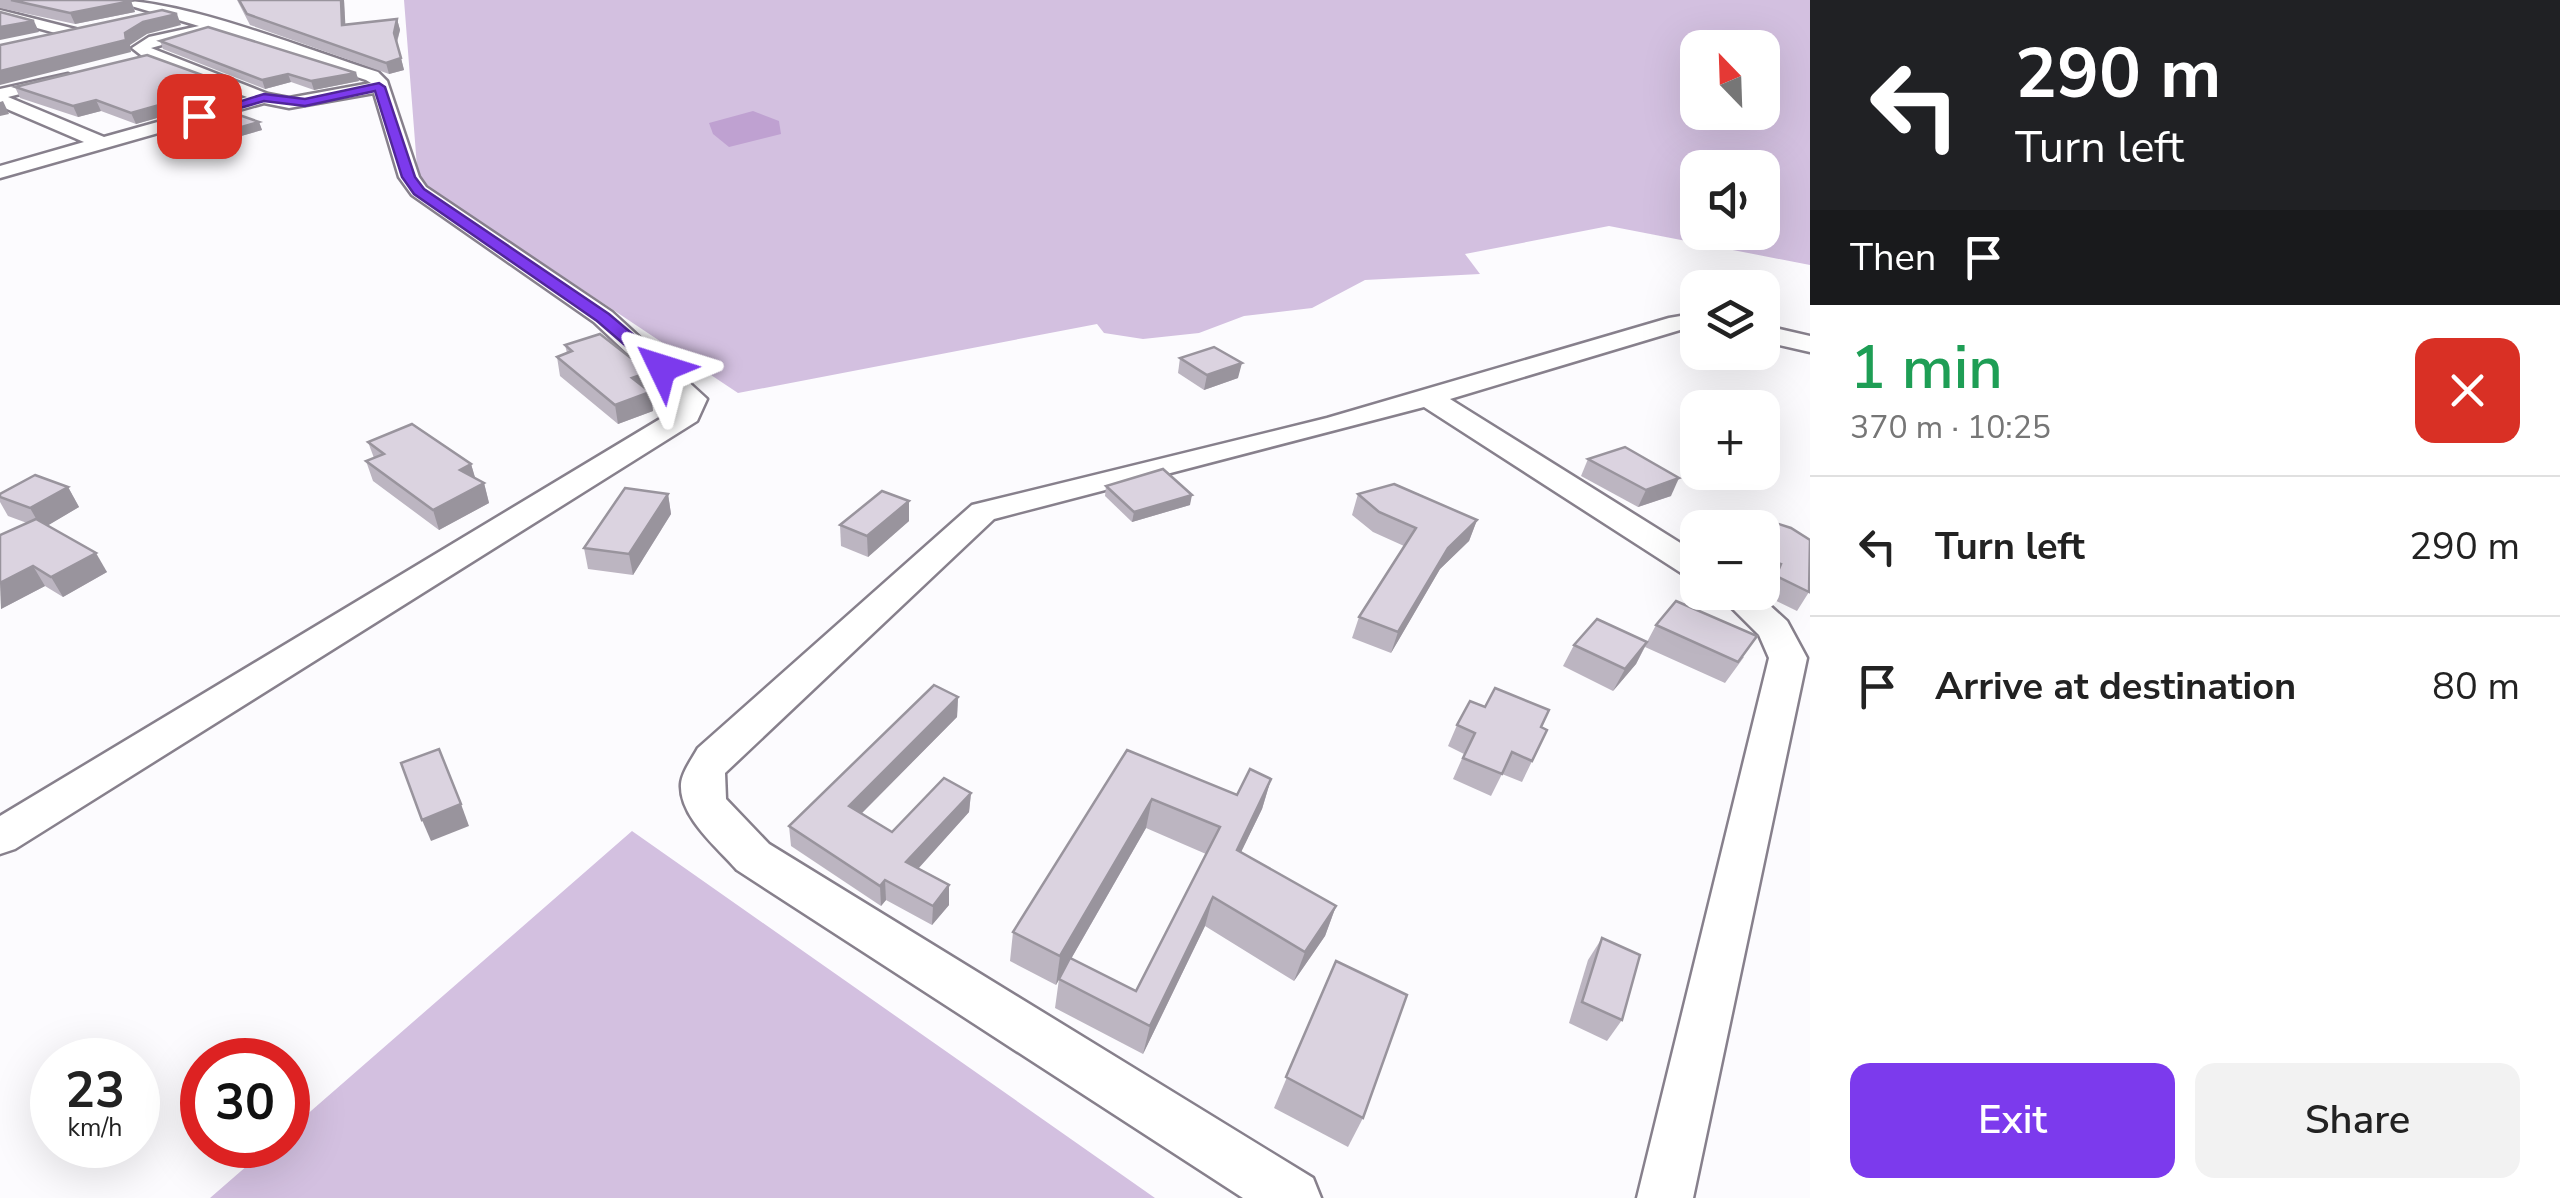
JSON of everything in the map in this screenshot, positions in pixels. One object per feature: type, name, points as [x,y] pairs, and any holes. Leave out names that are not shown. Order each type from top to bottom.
[{"type":"street","points":[[0,837],[688,415],[694,399],[614,326],[419,192],[409,177],[372,76],[217,26],[166,14],[124,11]]},
{"type":"street","points":[[0,14],[74,33]]},
{"type":"street","points":[[217,26],[154,40],[140,48],[264,98],[305,103],[379,87]]},
{"type":"street","points":[[39,40],[93,29]]},
{"type":"street","points":[[134,61],[152,56]]},
{"type":"street","points":[[0,97],[79,74]]},
{"type":"street","points":[[0,97],[102,144]]},
{"type":"street","points":[[0,172],[264,98]]},
{"type":"street","points":[[1293,1198],[753,856],[721,824],[704,798],[702,780],[712,759],[983,512],[1318,429],[1680,323]]},
{"type":"street","points":[[1780,337],[1810,344]]},
{"type":"street","points":[[1427,398],[1680,558]]},
{"type":"street","points":[[1665,1198],[1788,658],[1774,629],[1753,610]]},
{"type":"shaded area","points":[[404,0],[1810,0],[1810,265],[1733,250],[1780,250],[1780,150],[1680,150],[1680,240],[1609,226],[1465,254],[1480,274],[1365,280],[1312,308],[1244,316],[1199,333],[1143,339],[1104,333],[1097,324],[738,393],[418,180]]},
{"type":"shaded area","points":[[753,111],[779,121],[781,134],[729,147],[713,134],[709,123]]},
{"type":"shaded area","points":[[632,831],[1155,1198],[210,1198],[245,1168],[310,1168],[310,1112]]},
{"type":"building","points":[[11,0],[129,0],[131,1],[70,13]]},
{"type":"building","points":[[239,0],[341,0],[342,25],[397,19],[394,33],[401,58],[386,63],[247,14]]},
{"type":"building","points":[[162,10],[177,14],[143,22],[125,33],[126,40],[0,71],[0,45]]},
{"type":"building","points":[[0,12],[34,21],[0,27]]},
{"type":"building","points":[[208,27],[356,73],[311,81],[288,74],[262,80],[160,41]]},
{"type":"building","points":[[147,55],[230,85],[131,113],[96,100],[73,106],[15,87]]},
{"type":"building","points":[[225,110],[259,122],[207,137],[173,124]]},
{"type":"building","points":[[600,334],[649,372],[632,378],[650,392],[615,405],[557,357],[572,351],[565,345]]},
{"type":"building","points":[[1214,347],[1242,363],[1207,375],[1180,358]]},
{"type":"building","points":[[412,424],[471,464],[460,470],[484,483],[433,510],[366,461],[384,454],[368,442]]},
{"type":"building","points":[[1625,447],[1679,478],[1646,490],[1588,459]]},
{"type":"building","points":[[1163,469],[1192,495],[1134,512],[1106,486]]},
{"type":"building","points":[[35,475],[68,487],[30,508],[0,497],[0,494]]},
{"type":"building","points":[[1394,484],[1477,520],[1448,548],[1398,632],[1359,617],[1416,528],[1379,512],[1358,494]]},
{"type":"building","points":[[625,488],[668,494],[629,554],[584,548]]},
{"type":"building","points":[[882,491],[909,501],[867,536],[840,525]]},
{"type":"building","points":[[36,519],[96,553],[51,577],[33,566],[0,583],[0,535]]},
{"type":"building","points":[[1780,524],[1810,540],[1809,592],[1780,578]]},
{"type":"building","points":[[1676,601],[1680,610],[1697,610],[1757,636],[1738,662],[1656,625]]},
{"type":"building","points":[[1597,619],[1647,642],[1625,669],[1574,645]]},
{"type":"building","points":[[934,685],[958,697],[849,806],[892,832],[944,778],[971,793],[906,862],[949,885],[933,906],[885,880],[880,886],[789,826]]},
{"type":"building","points":[[1495,688],[1549,710],[1541,727],[1547,730],[1532,761],[1512,752],[1502,774],[1463,758],[1475,733],[1457,725],[1470,701],[1485,707]]},
{"type":"building","points":[[439,749],[461,804],[422,820],[401,763]]},
{"type":"building","points":[[1127,750],[1237,795],[1250,769],[1271,779],[1237,850],[1336,906],[1305,952],[1213,897],[1150,1026],[1059,979],[1070,958],[1136,991],[1220,827],[1152,799],[1060,956],[1013,932]]},
{"type":"building","points":[[1602,938],[1640,955],[1622,1020],[1582,1002]]},
{"type":"building","points":[[1336,961],[1407,995],[1363,1118],[1286,1077]]},
{"type":"route","points":[[199,116],[264,98],[305,103],[379,87],[409,177],[419,192],[603,318],[662,368]]}]
